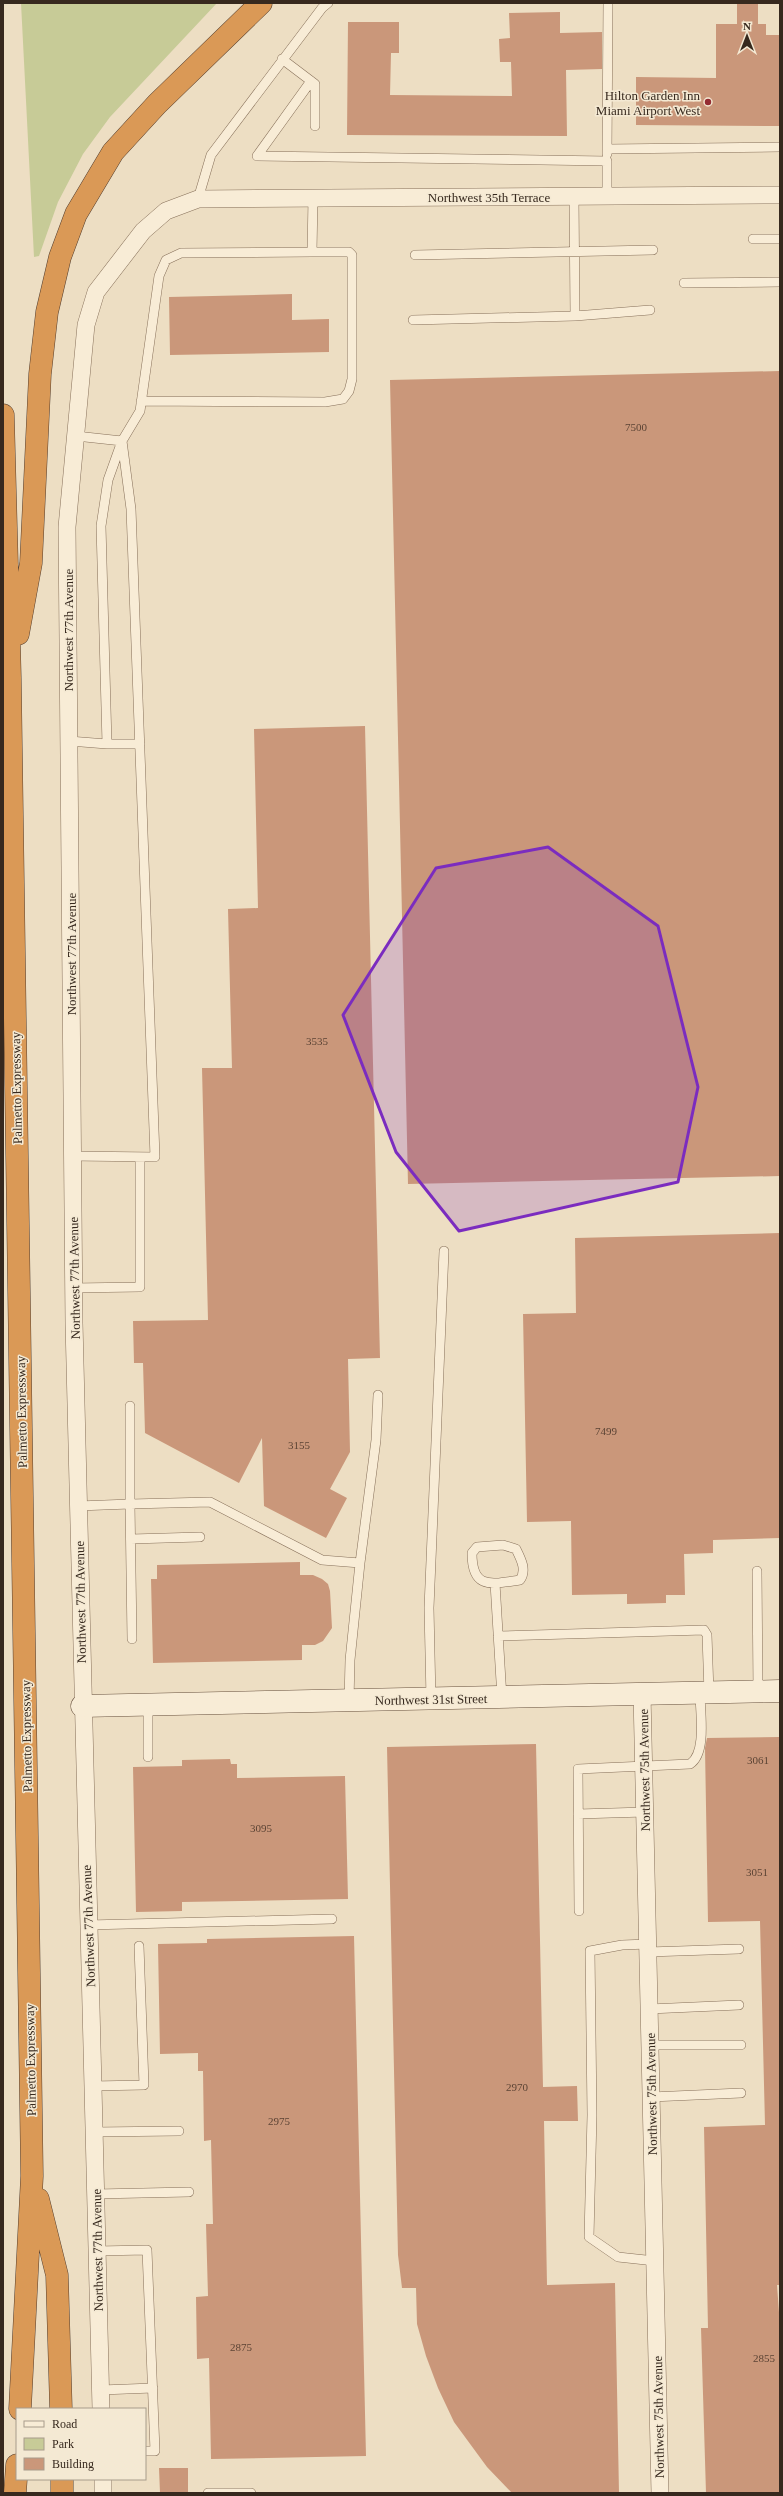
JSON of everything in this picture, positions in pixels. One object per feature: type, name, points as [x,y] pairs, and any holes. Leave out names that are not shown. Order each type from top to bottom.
[{"type":"highway","points":[[10,678],[31,563],[40,374],[47,312],[60,258],[76,214],[113,152],[157,104],[261,3]]},
{"type":"highway","name":"Palmetto Expressway","points":[[3,414],[10,678],[32,2176],[20,2408]]},
{"type":"highway","points":[[32,2176],[57,2275],[61,2408]]},
{"type":"highway","points":[[15,2493],[16,2478]]},
{"type":"highway","points":[[62,2480],[62,2493]]},
{"type":"street","name":"Northwest 35th Terrace","points":[[198,199],[780,195]]},
{"type":"street","name":"Northwest 77th Avenue","points":[[101,2408],[82,1706],[74,1288],[67,527],[86,325],[96,292],[143,232],[160,216],[166,211],[198,199]]},
{"type":"street","name":"Northwest 31st Street","points":[[82,1706],[780,1691]]},
{"type":"street","name":"Northwest 75th Avenue","points":[[642,1694],[660,2493]]},
{"type":"street","points":[[103,2480],[104,2493]]},
{"type":"lane","points":[[198,199],[211,155],[282,59],[322,8],[328,3]]},
{"type":"lane","points":[[607,196],[608,3]]},
{"type":"lane","points":[[282,59],[315,84],[315,126]]},
{"type":"lane","points":[[311,81],[257,156],[607,161]]},
{"type":"lane","points":[[607,149],[780,147]]},
{"type":"lane","points":[[574,196],[575,316]]},
{"type":"lane","points":[[312,198],[312,252]]},
{"type":"lane","points":[[753,239],[780,239]]},
{"type":"lane","points":[[415,254],[653,250]]},
{"type":"lane","points":[[107,744],[101,526],[108,480],[122,441],[140,411],[141,401],[155,291],[166,260],[181,253],[350,252],[352,255],[352,379],[349,391],[343,398],[325,402],[141,401]]},
{"type":"lane","points":[[684,283],[780,282]]},
{"type":"lane","points":[[413,320],[575,316],[650,310]]},
{"type":"lane","points":[[76,436],[122,441]]},
{"type":"lane","points":[[72,1156],[155,1157],[131,509],[122,441]]},
{"type":"lane","points":[[69,741],[107,744],[140,744]]},
{"type":"lane","points":[[74,1288],[140,1287],[140,1157]]},
{"type":"lane","points":[[431,1699],[429,1608],[444,1251]]},
{"type":"lane","points":[[350,1701],[350,1660],[360,1563],[376,1440],[378,1395]]},
{"type":"lane","points":[[130,1406],[132,1639]]},
{"type":"lane","points":[[78,1506],[210,1502],[322,1560],[360,1563]]},
{"type":"lane","points":[[131,1539],[200,1537]]},
{"type":"lane","points":[[503,1545],[516,1549],[522,1561],[523,1575],[520,1580],[495,1583],[477,1579],[472,1571],[472,1553],[477,1547],[503,1545]]},
{"type":"lane","points":[[757,1571],[758,1692]]},
{"type":"lane","points":[[495,1583],[502,1698]]},
{"type":"lane","points":[[498,1636],[704,1630],[707,1635],[700,1746],[695,1760],[682,1765],[578,1769],[579,1911]]},
{"type":"lane","points":[[148,1705],[148,1757]]},
{"type":"lane","points":[[578,1814],[645,1812]]},
{"type":"lane","points":[[88,1925],[332,1919]]},
{"type":"lane","points":[[655,2261],[618,2257],[589,2237],[592,2116],[590,1951],[622,1945],[648,1948],[739,1949]]},
{"type":"lane","points":[[92,2086],[144,2085],[139,1946]]},
{"type":"lane","points":[[649,2009],[739,2005]]},
{"type":"lane","points":[[650,2045],[741,2045]]},
{"type":"lane","points":[[651,2097],[741,2093]]},
{"type":"lane","points":[[94,2132],[179,2131]]},
{"type":"lane","points":[[96,2194],[189,2192]]},
{"type":"lane","points":[[97,2251],[147,2250],[155,2451],[146,2451]]},
{"type":"lane","points":[[101,2390],[153,2388]]},
{"type":"lane","points":[[208,2493],[251,2493]]},
{"type":"highlighted area","points":[[548,847],[658,926],[698,1087],[678,1182],[459,1231],[396,1152],[343,1015],[436,868]]},
{"type":"green space","points":[[21,3],[217,3],[110,117],[83,154],[58,202],[39,256],[34,257]]},
{"type":"building","name":"Hilton Garden Inn Miami Airport West","points":[[737,3],[758,3],[758,24],[766,24],[766,35],[780,35],[780,126],[636,125],[636,77],[716,78],[716,24],[737,24]]},
{"type":"building","points":[[560,12],[560,33],[602,32],[602,69],[566,70],[567,136],[347,135],[348,22],[399,22],[399,53],[391,53],[390,95],[512,96],[511,62],[500,62],[499,39],[510,38],[509,13]]},
{"type":"building","points":[[292,294],[292,320],[329,319],[329,352],[170,355],[169,297]]},
{"type":"building","points":[[780,371],[780,1176],[408,1184],[390,380]]},
{"type":"building","points":[[365,726],[380,1358],[348,1359],[350,1452],[330,1489],[347,1498],[326,1538],[264,1506],[262,1438],[239,1483],[145,1433],[143,1363],[134,1363],[133,1321],[208,1320],[202,1068],[232,1068],[228,909],[258,908],[254,729]]},
{"type":"building","points":[[780,1233],[780,1538],[713,1540],[713,1553],[684,1554],[685,1595],[666,1595],[666,1603],[627,1604],[627,1594],[572,1595],[571,1521],[527,1522],[523,1314],[576,1313],[575,1238]]},
{"type":"building","points":[[300,1562],[300,1575],[313,1575],[322,1579],[328,1584],[330,1591],[332,1628],[323,1641],[315,1645],[302,1645],[302,1660],[153,1663],[151,1579],[157,1579],[157,1565]]},
{"type":"building","points":[[780,1737],[780,2285],[777,2285],[780,2326],[780,2493],[706,2493],[701,2328],[708,2328],[704,2127],[765,2125],[760,1921],[708,1922],[705,1748],[707,1738]]},
{"type":"building","points":[[536,1744],[543,2087],[577,2086],[578,2121],[544,2121],[547,2285],[615,2283],[619,2493],[512,2493],[487,2467],[454,2422],[438,2388],[426,2356],[417,2324],[416,2288],[402,2288],[398,2255],[387,1747]]},
{"type":"building","points":[[230,1759],[231,1764],[237,1764],[237,1778],[345,1776],[348,1899],[182,1902],[182,1911],[136,1912],[133,1767],[182,1766],[182,1760]]},
{"type":"building","points":[[354,1936],[366,2456],[211,2459],[209,2358],[197,2359],[196,2297],[208,2296],[206,2224],[213,2224],[211,2140],[204,2141],[203,2071],[198,2071],[198,2053],[160,2054],[158,1944],[207,1943],[207,1939]]},
{"type":"building","points":[[159,2468],[188,2468],[188,2493],[160,2493]]},
{"type":"place","name":"Hilton Garden Inn Miami Airport West","points":[[708,102]]}]
